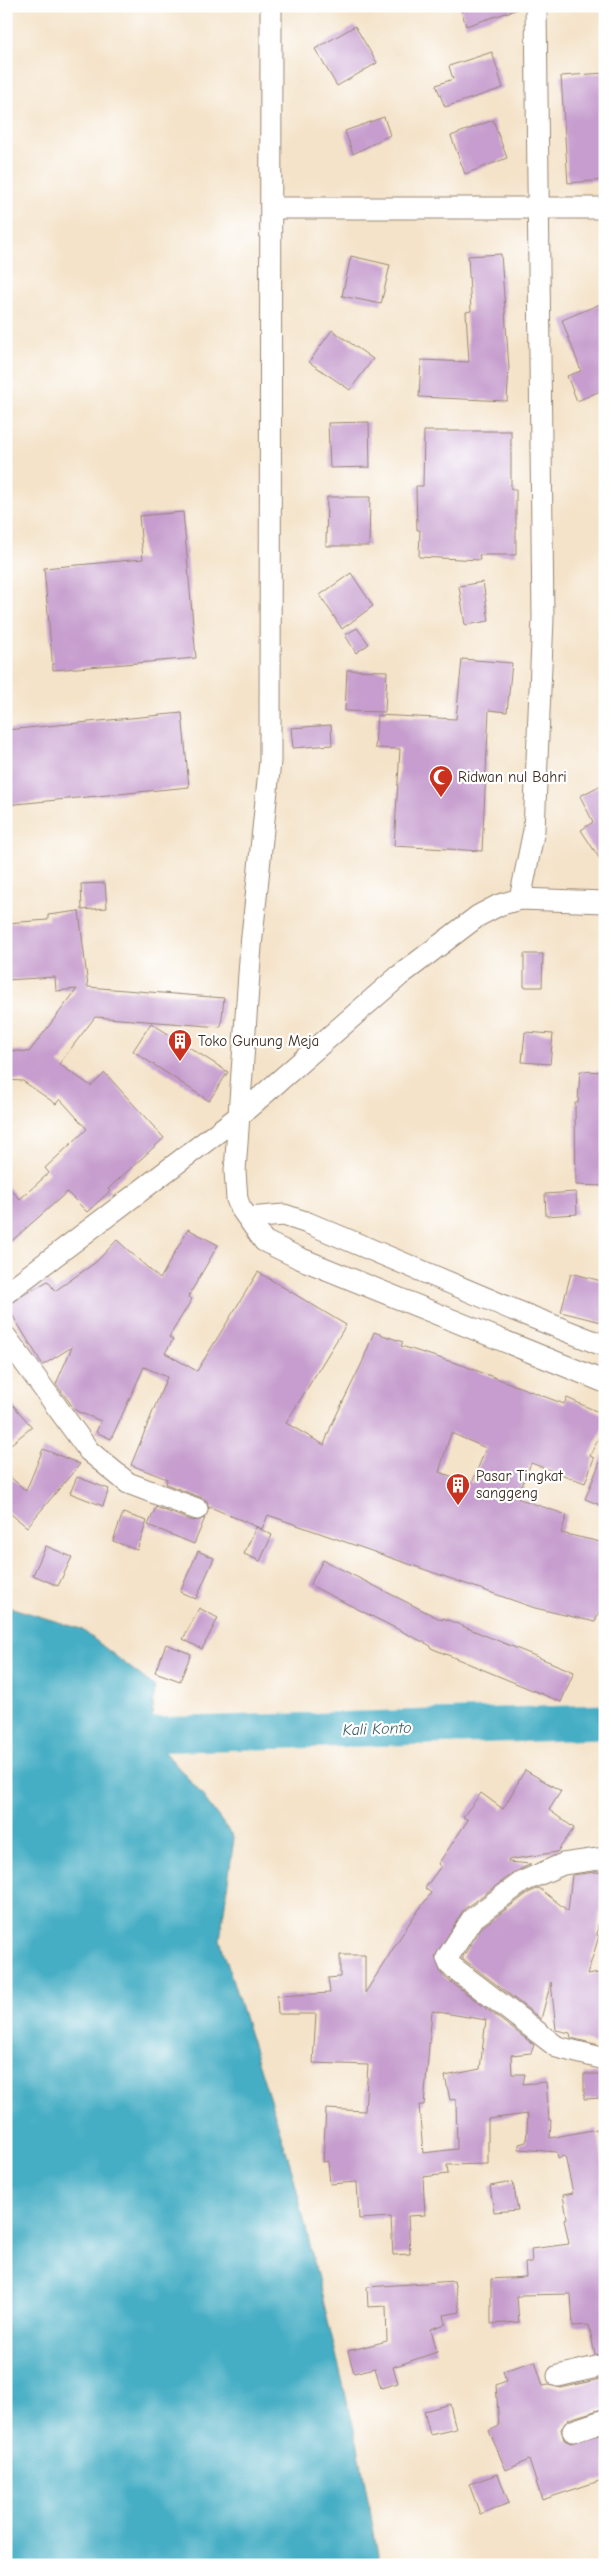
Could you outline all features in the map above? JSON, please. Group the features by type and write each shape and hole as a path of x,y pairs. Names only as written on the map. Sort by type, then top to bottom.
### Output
{"street":[{"path":"271,6 270,761 251,946 235,1171 237,1199 264,1241 299,1258 605,1382"},
{"path":"520,898 534,830 544,619 536,6"},
{"path":"271,208 605,208"},
{"path":"6,1293 240,1116 399,976 478,916 499,905 520,898 605,902"},
{"path":"248,1218 284,1215 370,1248 514,1310 605,1346"},
{"path":"359,1281 370,1248"},
{"path":"504,1340 514,1310"},
{"path":"6,1337 89,1451 128,1483 197,1510"},
{"path":"605,1858 563,1864 522,1882 472,1919 448,1958 450,1966 557,2047 605,2059"},
{"path":"558,2376 605,2365"},
{"path":"573,2431 605,2420"}],"water":[{"path":"6,1606 81,1629 155,1687 150,1735 199,1791 234,1838 220,1940 292,2170 358,2446 380,2565 6,2565"}],"building":[{"path":"460,6 518,6 518,9 466,26"},
{"path":"355,26 377,63 337,86 315,49"},
{"path":"492,52 503,88 445,107 436,85 453,79 449,66"},
{"path":"605,73 605,180 568,183 561,76"},
{"path":"384,117 390,135 353,154 345,131"},
{"path":"493,120 507,158 465,174 451,136"},
{"path":"501,254 509,368 507,401 419,397 421,360 469,362 466,312 471,311 468,256"},
{"path":"351,256 390,265 381,304 342,296"},
{"path":"605,302 605,389 577,401 567,376 581,371 562,320"},
{"path":"332,330 373,359 350,390 309,362"},
{"path":"369,422 370,467 330,468 328,423"},
{"path":"424,431 511,431 511,489 516,489 516,555 479,555 480,560 419,557 420,530 417,530 416,486 423,486"},
{"path":"327,497 370,497 369,546 326,546"},
{"path":"183,512 196,658 53,670 44,568 143,559 139,516"},
{"path":"351,573 373,606 342,629 320,595"},
{"path":"483,582 489,621 465,625 459,586"},
{"path":"357,628 369,644 356,653 345,635"},
{"name":"Ridwan nul Bahri","path":"462,659 512,663 507,712 489,710 482,851 394,846 400,749 375,748 377,715 456,719"},
{"path":"347,670 387,671 385,712 345,711"},
{"path":"182,713 189,787 6,805 6,730"},
{"path":"331,725 332,745 293,748 291,728"},
{"path":"605,783 605,867 581,830 593,822 580,796"},
{"path":"105,883 107,908 82,910 81,884"},
{"path":"79,911 88,987 224,998 221,1027 95,1017 59,1064 91,1086 105,1073 164,1138 108,1189 110,1191 87,1212 67,1192 6,1246 6,1185 20,1199 49,1173 45,1168 87,1129 60,1099 56,1104 23,1081 6,1080 6,1050 29,1052 77,989 56,991 55,977 6,980 6,923 48,920 48,915"},
{"path":"524,954 543,954 542,987 524,987"},
{"name":"Toko Gunung Meja","path":"151,1023 228,1072 209,1101 133,1051"},
{"path":"525,1032 553,1034 550,1064 522,1062"},
{"path":"580,1071 605,1072 602,1156 604,1156 604,1186 576,1185 575,1103 578,1103"},
{"path":"576,1192 577,1214 546,1216 545,1194"},
{"path":"188,1229 218,1245 188,1297 192,1299 169,1337 173,1340 165,1353 197,1371 258,1272 346,1325 286,1423 324,1445 331,1426 362,1363 374,1332 403,1342 401,1346 462,1365 564,1404 567,1398 605,1415 605,1424 590,1456 594,1458 585,1483 531,1463 517,1498 567,1515 561,1533 605,1543 605,1598 595,1622 535,1608 268,1515 262,1529 210,1507 209,1509 207,1501 202,1498 166,1484 167,1479 131,1465 167,1377 144,1367 111,1439 96,1432 101,1421 76,1411 56,1384 72,1347 43,1365 6,1305 48,1281 55,1291 96,1262 117,1240 160,1279","holes":["451,1433 486,1448 472,1483 439,1472"]},
{"path":"571,1273 605,1282 605,1323 561,1312"},
{"path":"6,1397 32,1427 6,1448"},
{"path":"43,1449 80,1464 27,1527 6,1510 6,1473 26,1491"},
{"path":"605,1452 605,1507 585,1499"},
{"path":"77,1477 109,1489 103,1506 70,1493"},
{"path":"156,1507 193,1521 205,1518 194,1544 148,1525"},
{"path":"123,1513 147,1521 137,1550 113,1541"},
{"path":"256,1527 272,1535 260,1561 244,1554"},
{"path":"46,1546 72,1557 58,1586 33,1575"},
{"path":"198,1551 214,1558 196,1599 180,1592"},
{"path":"323,1560 442,1620 443,1618 574,1672 561,1702 431,1648 431,1646 310,1585"},
{"path":"199,1608 218,1618 202,1649 183,1639"},
{"path":"166,1644 191,1654 180,1681 155,1672"},
{"path":"525,1770 561,1791 549,1810 574,1828 557,1852 508,1860 508,1862 531,1864 515,1872 464,1909 435,1957 442,1975 534,2045 531,2053 511,2055 512,2074 525,2074 523,2084 546,2082 549,2120 551,2120 550,2138 597,2129 605,2175 605,2179 602,2180 605,2198 605,2261 601,2261 605,2280 605,2353 595,2355 589,2325 573,2326 571,2294 521,2295 521,2297 517,2297 519,2322 491,2324 491,2279 526,2277 525,2263 532,2263 531,2249 569,2244 564,2219 567,2218 563,2195 573,2193 565,2156 558,2158 557,2152 519,2149 519,2144 526,2142 528,2114 488,2119 488,2164 447,2165 448,2174 423,2177 425,2215 408,2216 410,2254 393,2255 391,2217 359,2219 357,2182 330,2184 328,2161 323,2162 326,2109 365,2111 368,2065 313,2063 316,2014 278,2014 277,1996 330,1993 328,1978 340,1977 340,1955 365,1955 365,1993 410,1922 431,1893 425,1888 441,1866 438,1864 468,1820 463,1817 481,1793 503,1809","holes":["432,2011 486,2020 480,2069 445,2076 450,2100 456,2099 457,2149 423,2153 419,2105 424,2105"]},
{"path":"604,1873 597,1935 599,1936 587,1975 605,1972 605,2045 603,2046 571,2038 570,2033 556,2030 551,1982 541,2019 462,1958 481,1928 528,1893 539,1888 568,1911 572,1875"},
{"path":"584,2074 602,2074 602,2098 584,2099"},
{"path":"513,2182 518,2210 494,2212 490,2186"},
{"path":"454,2281 460,2312 444,2315 446,2324 431,2329 437,2352 393,2367 398,2383 381,2388 375,2368 354,2373 348,2351 387,2341 386,2306 368,2307 367,2287"},
{"path":"535,2361 543,2386 549,2385 561,2388 605,2378 605,2408 569,2419 561,2429 564,2440 571,2443 605,2433 605,2479 542,2500 529,2460 506,2470 489,2431 499,2426 496,2385 506,2381 503,2371"},
{"path":"450,2404 456,2429 430,2435 424,2411"},
{"path":"498,2474 509,2503 480,2514 469,2484"}],"waterway":[{"name":"Kali Konto","path":"150,1735 605,1722"}],"place":[{"name":"Ridwan nul Bahri","path":"441,798"},
{"name":"Toko Gunung Meja","path":"180,1062"},
{"name":"Pasar Tingkat sanggeng","path":"458,1506"}]}
